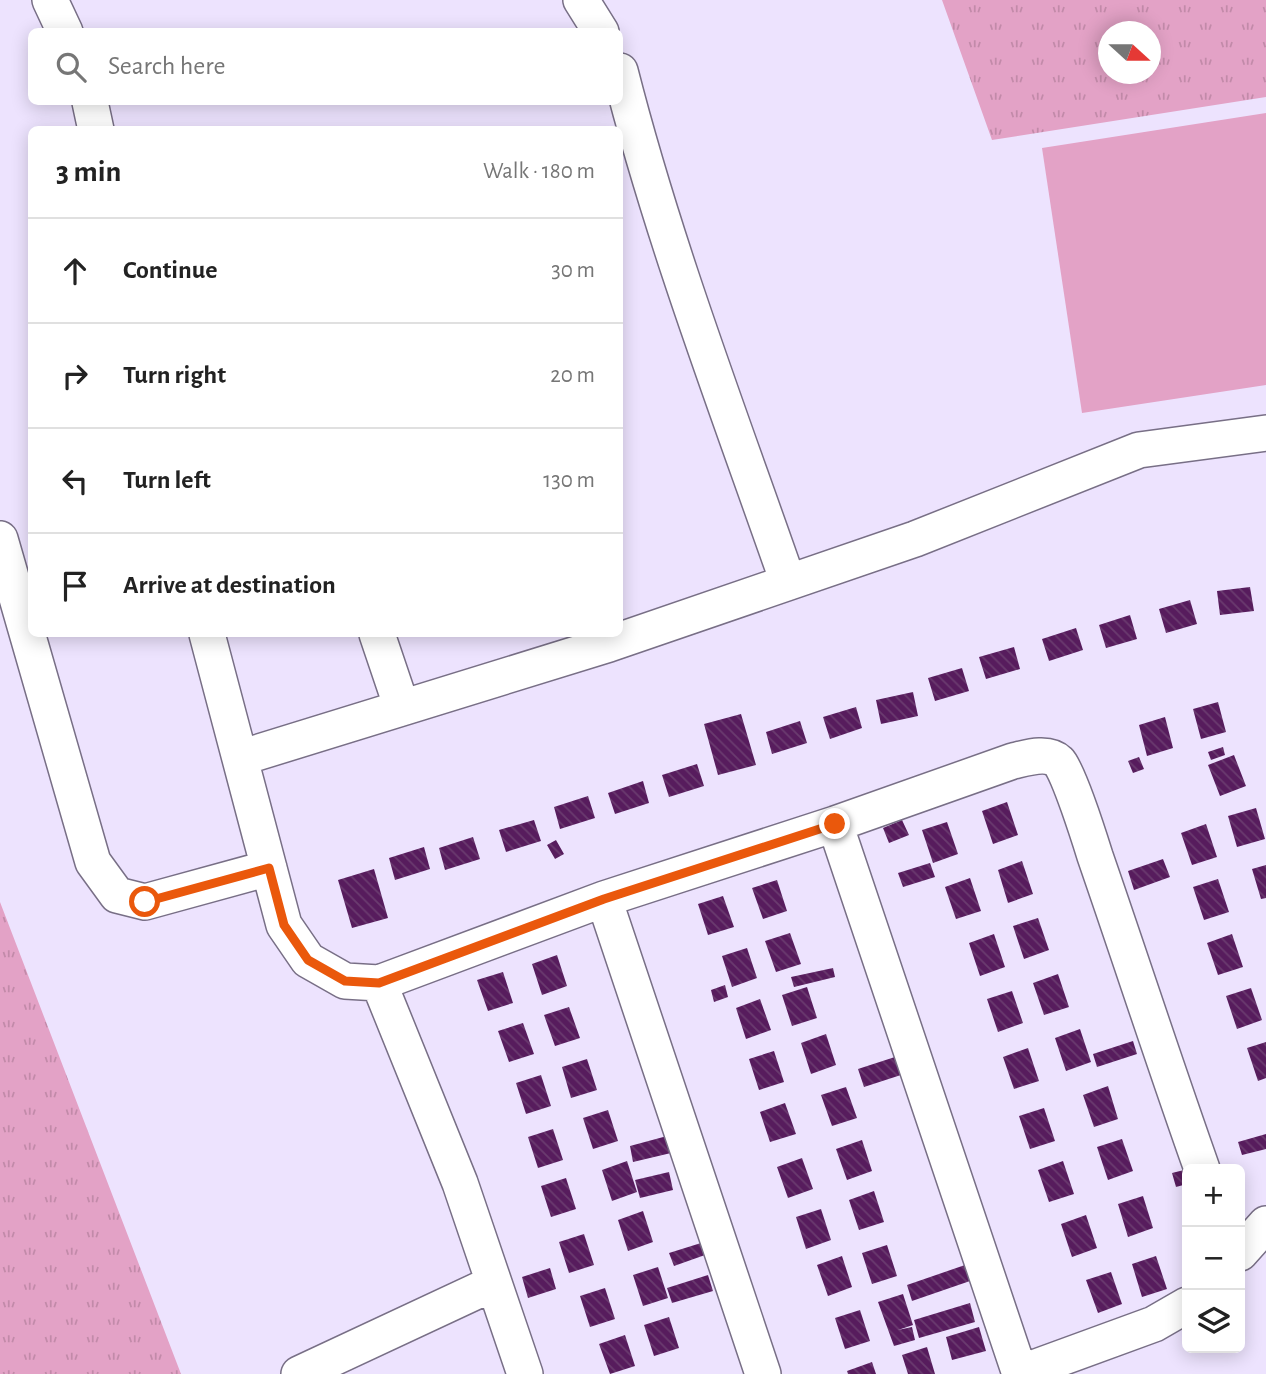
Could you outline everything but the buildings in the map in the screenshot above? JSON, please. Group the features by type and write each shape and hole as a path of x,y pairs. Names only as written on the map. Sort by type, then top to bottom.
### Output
{"street":[{"path":"50,0 63,28"},
{"path":"581,0 598,28"},
{"path":"623,83 636,134 696,317 788,582"},
{"path":"91,105 95,126"},
{"path":"623,628 788,582 915,540 1139,450 1266,433"},
{"path":"0,539 28,636"},
{"path":"28,637 93,862 117,895 145,902 269,868"},
{"path":"207,637 284,925 308,960 345,981 379,983 604,899 835,824 1013,761 1035,756 1060,762 1090,839 1200,1164"},
{"path":"378,637 402,708"},
{"path":"240,758 402,708 558,646 590,637"},
{"path":"835,824 1020,1373 1154,1324 1182,1308"},
{"path":"604,899 763,1374"},
{"path":"379,983 460,1183 525,1374"},
{"path":"1245,1247 1266,1224"},
{"path":"299,1374 495,1283"}],"green space":[{"path":"942,0 1266,0 1266,97 992,140"},
{"path":"1266,113 1266,385 1082,413 1042,148"},
{"path":"0,902 181,1374 0,1374"}],"route":[{"path":"145,902 269,868 284,925 308,960 345,981 379,983 604,899 835,824"}]}
